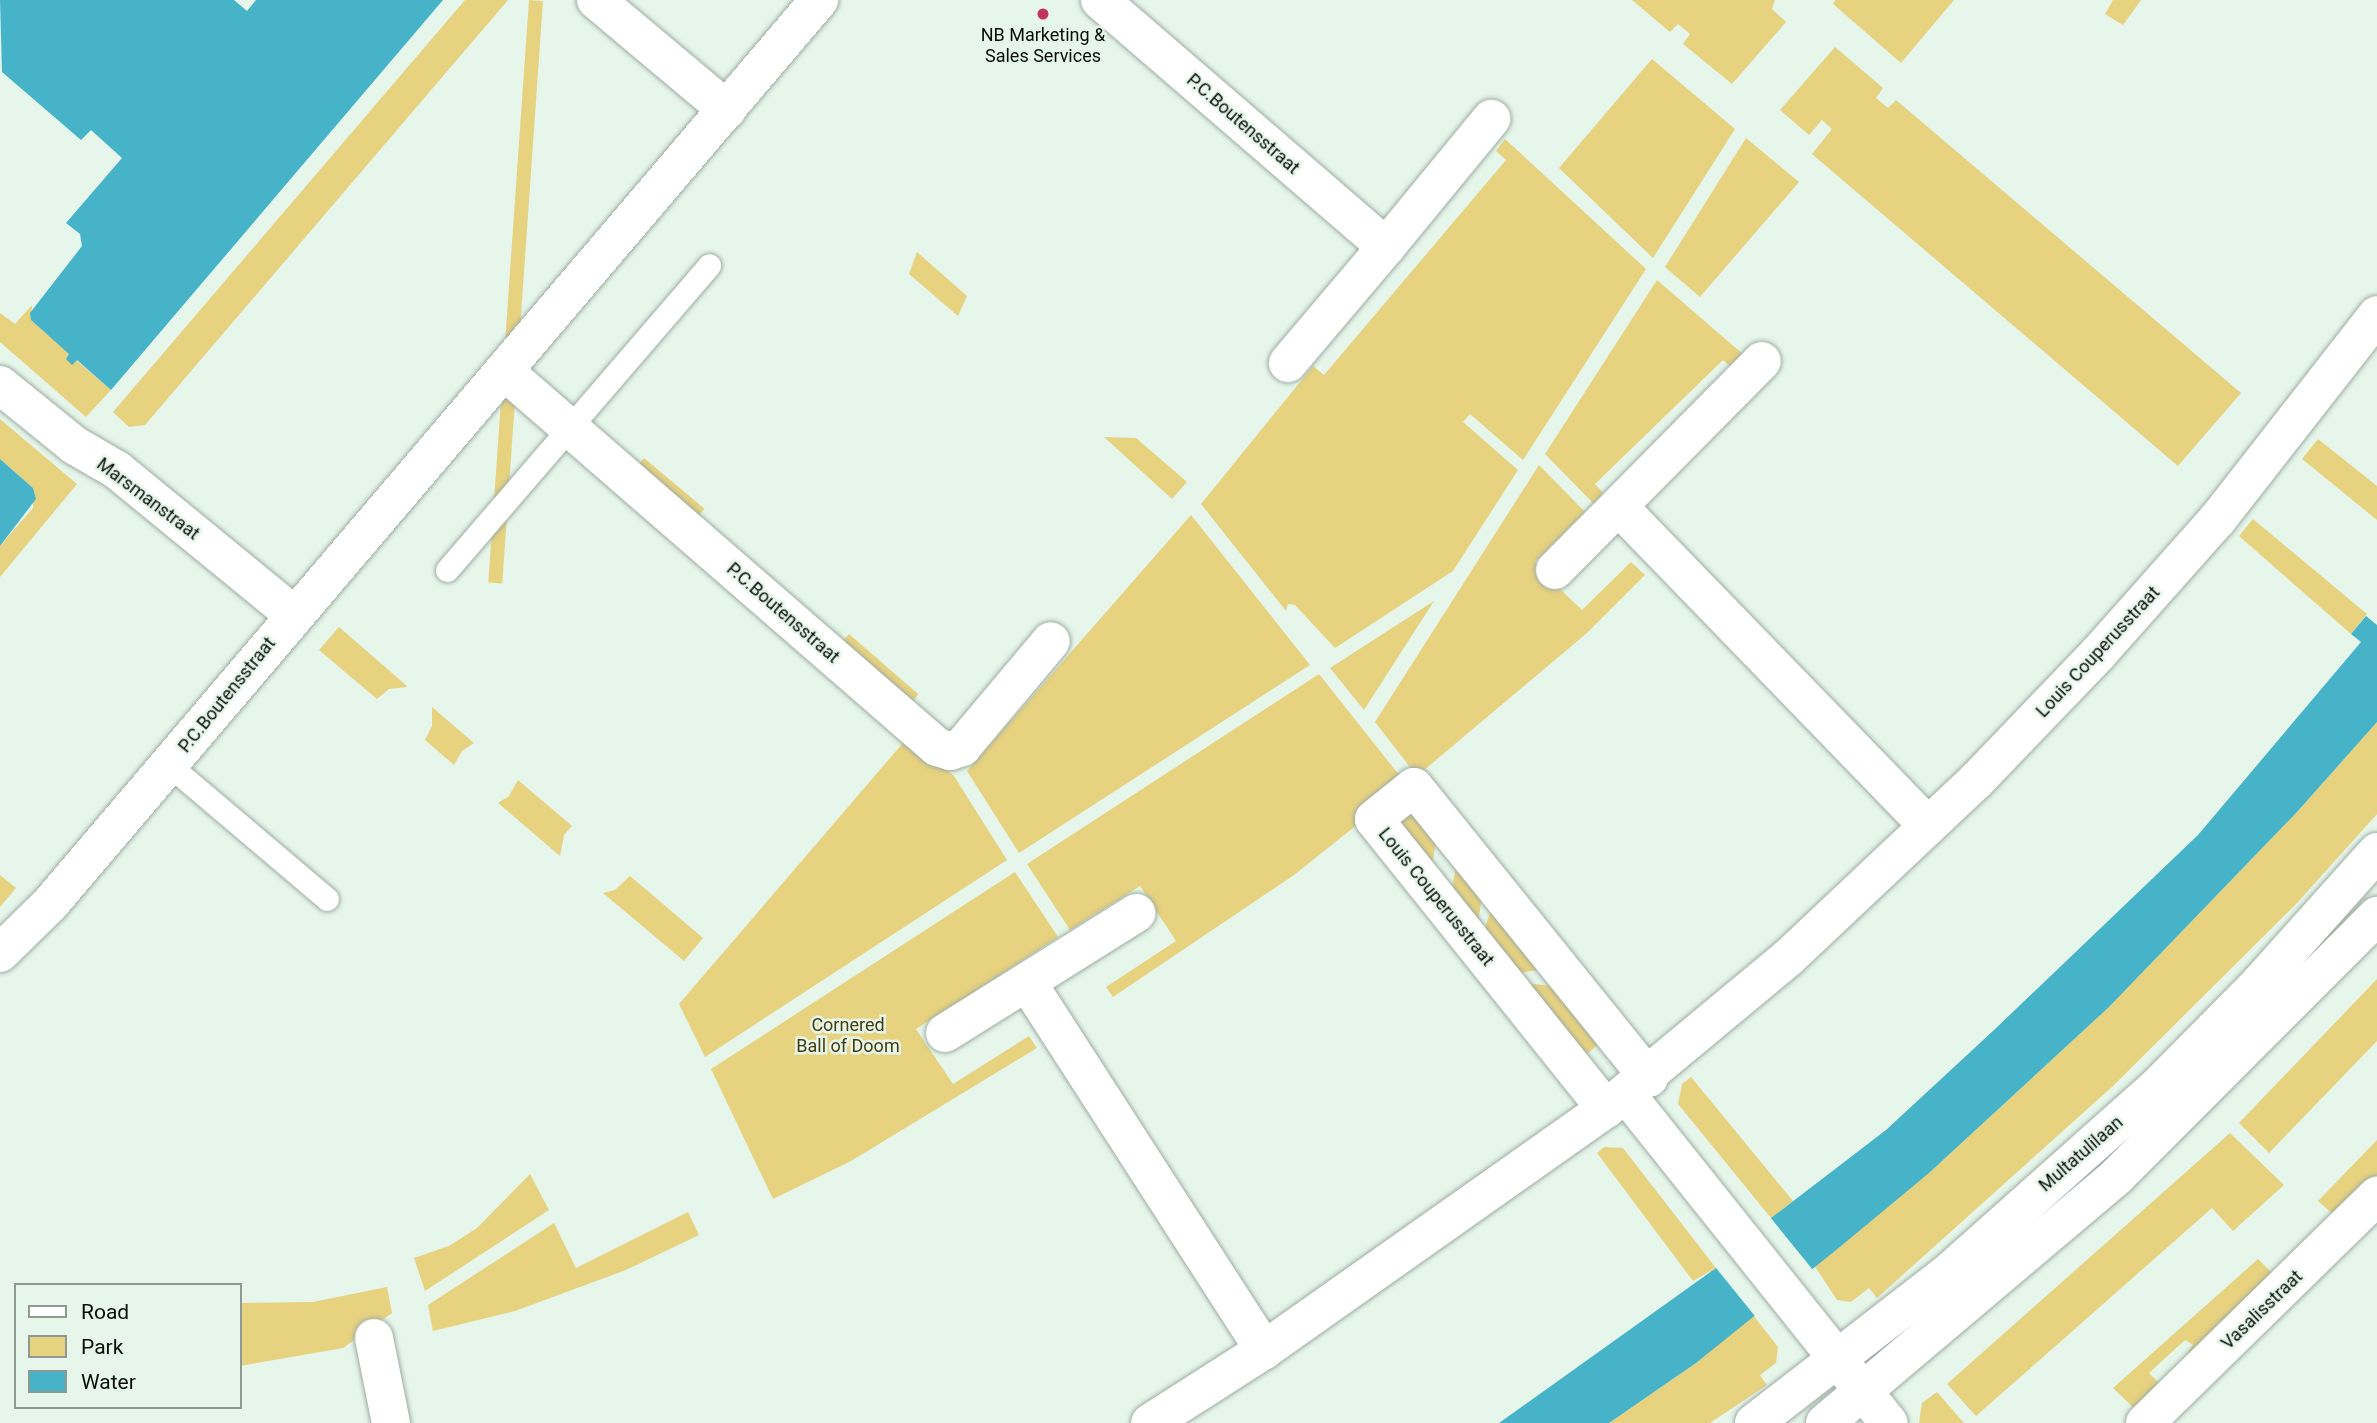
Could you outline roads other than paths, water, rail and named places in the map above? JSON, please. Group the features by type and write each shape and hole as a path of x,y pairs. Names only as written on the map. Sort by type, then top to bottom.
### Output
{"street":[{"path":"596,0 727,110"},
{"name":"P.C.Boutensstraat","path":"0,953 19,939 169,765 819,0"},
{"name":"P.C.Boutensstraat","path":"1100,0 1386,247"},
{"path":"1288,363 1491,119"},
{"name":"Louis Couperusstraat","path":"1150,1423 1265,1350 1627,1094 1788,958 1928,826 2097,655 2259,469 2377,316"},
{"path":"1555,570 1762,361"},
{"name":"P.C.Boutensstraat","path":"504,371 937,747 950,751 961,747 1051,641"},
{"name":"Marsmanstraat","path":"0,385 74,446 117,470 294,615"},
{"path":"1619,507 1928,826"},
{"name":"Louis Couperusstraat","path":"1627,1094 1374,819 1414,787 1627,1094 1837,1361"},
{"name":"Multatulilaan","path":"1754,1423 1947,1274 2160,1086 2259,984 2377,852"},
{"path":"945,1033 1136,913"},
{"path":"1825,1423 2117,1176 2377,916"},
{"path":"1027,982 1265,1350"},
{"name":"Vasalisstraat","path":"2145,1423 2377,1196"},
{"path":"374,1338 391,1423"},
{"path":"1837,1361 1865,1391 1889,1423"}],"lane":[{"path":"447,570 709,265"},
{"name":"P.C.Boutensstraat","path":"169,765 327,899"}],"water":[{"path":"0,0 234,0 247,11 256,0 443,0 111,390 77,360 72,365 66,359 69,354 31,320 30,313 82,246 80,234 66,223 122,158 91,130 81,140 2,72"},
{"path":"0,459 33,488 36,499 0,546"},
{"path":"2366,616 2377,625 2377,722 2297,812 2109,1007 1929,1173 1696,1363 1609,1423 1499,1423 1716,1268 1771,1218 1886,1130 1994,1030 2198,835 2361,642 2351,634"}],"place":[{"name":"NB Marketing & Sales Services","path":"1043,14"}],"park label":[{"name":"Cornered Ball of Doom","path":"848,1036"}]}
